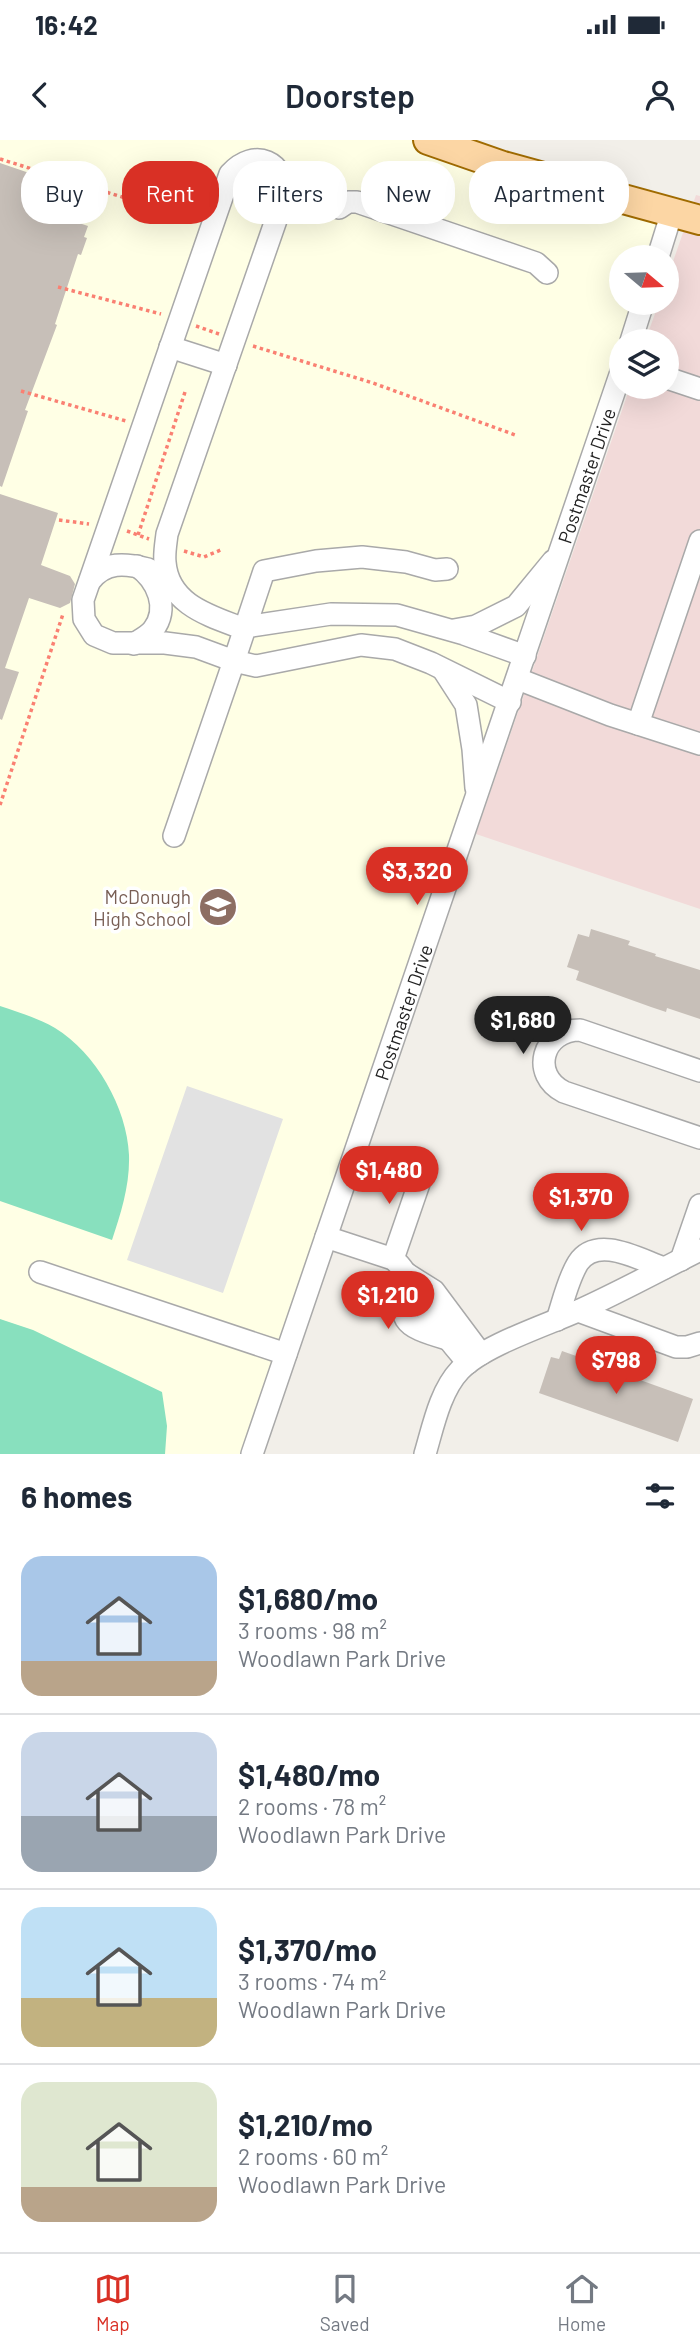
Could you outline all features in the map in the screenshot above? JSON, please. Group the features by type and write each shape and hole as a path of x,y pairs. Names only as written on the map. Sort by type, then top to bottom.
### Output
{"main road":[{"path":"428,140 503,166 700,220"}],"street":[{"path":"134,644 153,630 158,620 168,576 167,534 284,197 285,183 279,170 266,162 252,159 239,163 230,173 83,600 84,619 94,635 113,643 134,644 165,643 196,647 233,661 256,666 361,645 395,649 510,702"},
{"path":"347,203 357,202 536,263 547,273"},
{"path":"661,245 672,212"},
{"path":"170,347 226,365"},
{"path":"679,381 700,389"},
{"name":"Postmaster Drive","path":"252,1454 612,399"},
{"path":"638,724 700,541"},
{"path":"451,631 476,626 516,606 561,551"},
{"path":"174,836 264,571 362,557 406,562 435,570 447,569"},
{"path":"90,581 97,572 108,567 137,566 168,576 194,610 239,627 331,614 397,615 525,656"},
{"path":"443,669 466,705 473,749 476,799"},
{"path":"518,679 638,724 699,739"},
{"path":"700,1071 580,1030 568,1031 557,1037 548,1047 544,1061 549,1079 563,1091 700,1138"},
{"path":"425,1166 399,1266 447,1339 474,1358"},
{"path":"425,1454 445,1395 459,1371 474,1358 578,1311 682,1259 700,1205"},
{"path":"326,1237 399,1266 434,1291 474,1358"},
{"path":"557,1320 577,1264 593,1251 610,1250 682,1259"},
{"path":"40,1272 286,1354"},
{"path":"578,1311 676,1347 700,1343"}],"path":[{"path":"0,159 122,197"},
{"path":"58,287 165,316"},
{"path":"191,324 225,336"},
{"path":"245,343 373,383 518,436"},
{"path":"20,391 129,421"},
{"path":"138,535 186,392"},
{"path":"60,520 93,524"},
{"path":"121,529 155,541"},
{"path":"168,576 223,549"}],"shaded area":[{"name":"McDonugh High School","path":"0,140 428,140 499,161 469,161 469,224 629,224 629,199 672,212 660,245 609,245 609,315 635,315 627,329 609,329 609,396 250,1454 0,1454"},
{"path":"696,195 700,196 700,909 476,834 626,399 679,399 679,329 649,329 655,315 679,315 679,245"},
{"path":"187,1086 283,1119 223,1293 127,1260"}],"green space":[{"path":"0,1006 42,1021 70,1039 96,1067 116,1101 127,1137 129,1166 124,1199 112,1240 0,1201"},
{"path":"0,1319 33,1330 162,1392 167,1426 165,1454 0,1454"}],"building":[{"path":"0,163 21,170 21,224 88,226 84,237 87,238 81,255 78,254 55,324 57,325 25,410 28,411 2,487"},
{"path":"0,494 58,513 41,565 70,576 75,584 70,603 60,608 29,598 5,668 19,672 2,720 0,719"},
{"path":"591,929 630,941 628,945 656,954 655,956 700,970 700,1019 667,1008 666,1012 576,980 579,971 567,967 578,934 589,937"},
{"path":"562,1351 596,1363 595,1368 628,1380 629,1376 693,1399 678,1442 539,1393 551,1357 559,1359"}],"place":[{"name":"McDonugh High School","path":"218,907"}]}
